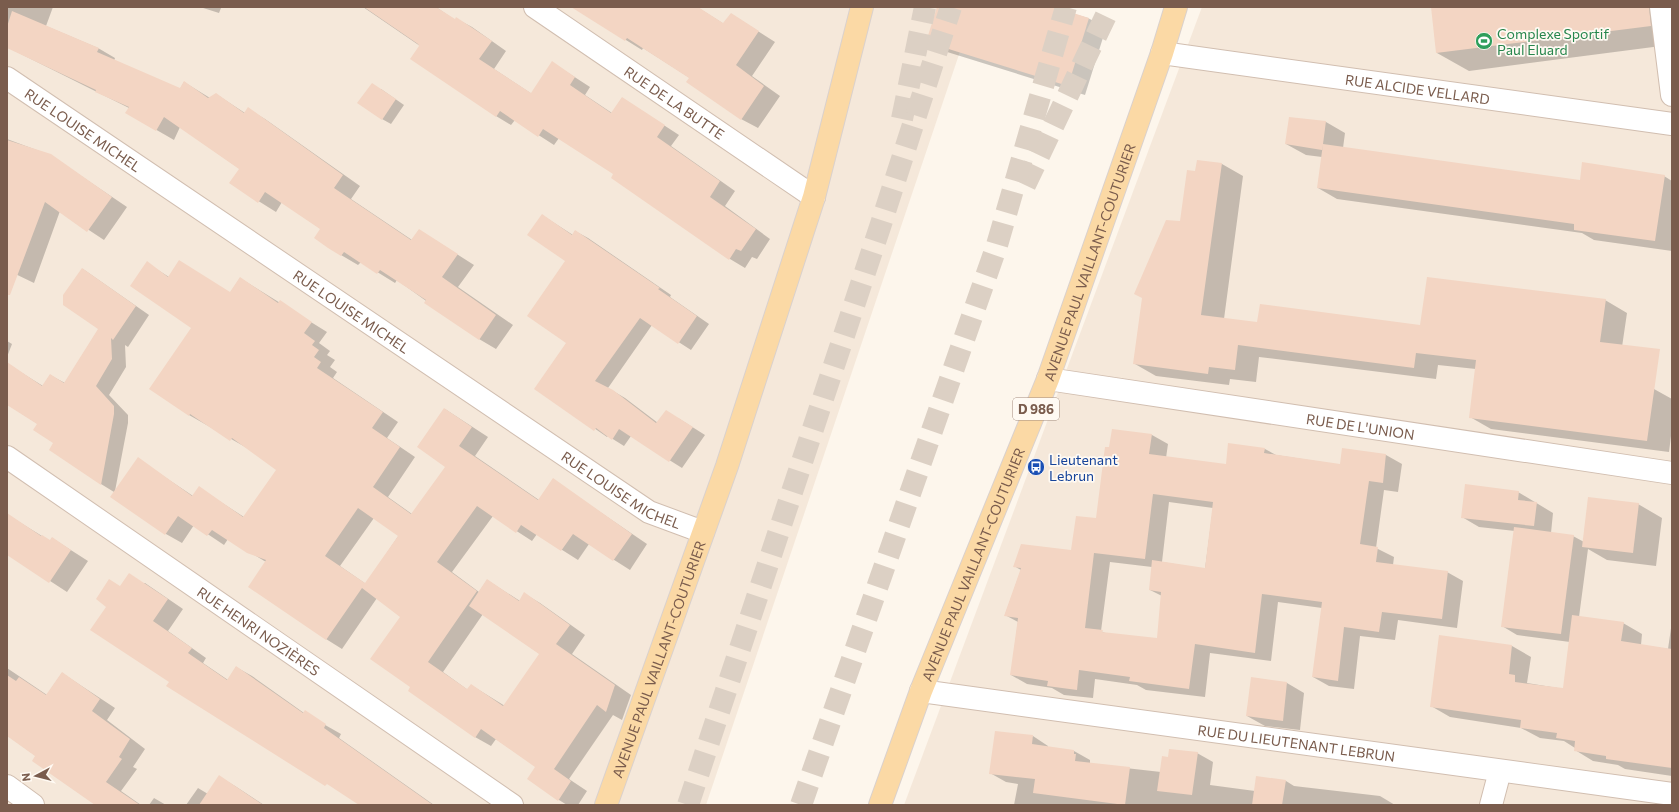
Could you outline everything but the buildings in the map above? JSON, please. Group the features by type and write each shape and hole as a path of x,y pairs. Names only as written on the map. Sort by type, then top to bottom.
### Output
{"main road":[{"name":"AVENUE PAUL VAILLANT-COUTURIER","path":"606,805 727,466 814,197 862,7"},
{"name":"AVENUE PAUL VAILLANT-COUTURIER","path":"880,805 921,691 1048,379 1162,53 1176,7"}],"street":[{"name":"RUE DE LA BUTTE","path":"535,7 814,197"},
{"path":"1661,7 1672,95"},
{"name":"RUE ALCIDE VELLARD","path":"1162,53 1672,124"},
{"name":"RUE LOUISE MICHEL","path":"7,78 649,512 703,532"},
{"name":"RUE DE L'UNION","path":"1048,379 1672,473"},
{"name":"RUE HENRI NOZIÈRES","path":"7,457 512,805"},
{"name":"RUE DU LIEUTENANT LEBRUN","path":"921,691 1672,794"},
{"path":"1491,805 1500,771"},
{"path":"7,786 33,805"}],"shaded area":[{"path":"7,7 975,7 706,805 7,805"},
{"path":"1202,7 1672,7 1672,805 904,805"}],"tunnel":[{"path":"902,119 925,7"},
{"path":"688,805 880,227 951,7"},
{"path":"801,805 997,245 1066,7"},
{"path":"1025,185 1110,7"}],"place":[{"name":"Complexe Sportif Paul Eluard","path":"1484,41"},
{"name":"Lieutenant Lebrun","path":"1036,467"}]}
